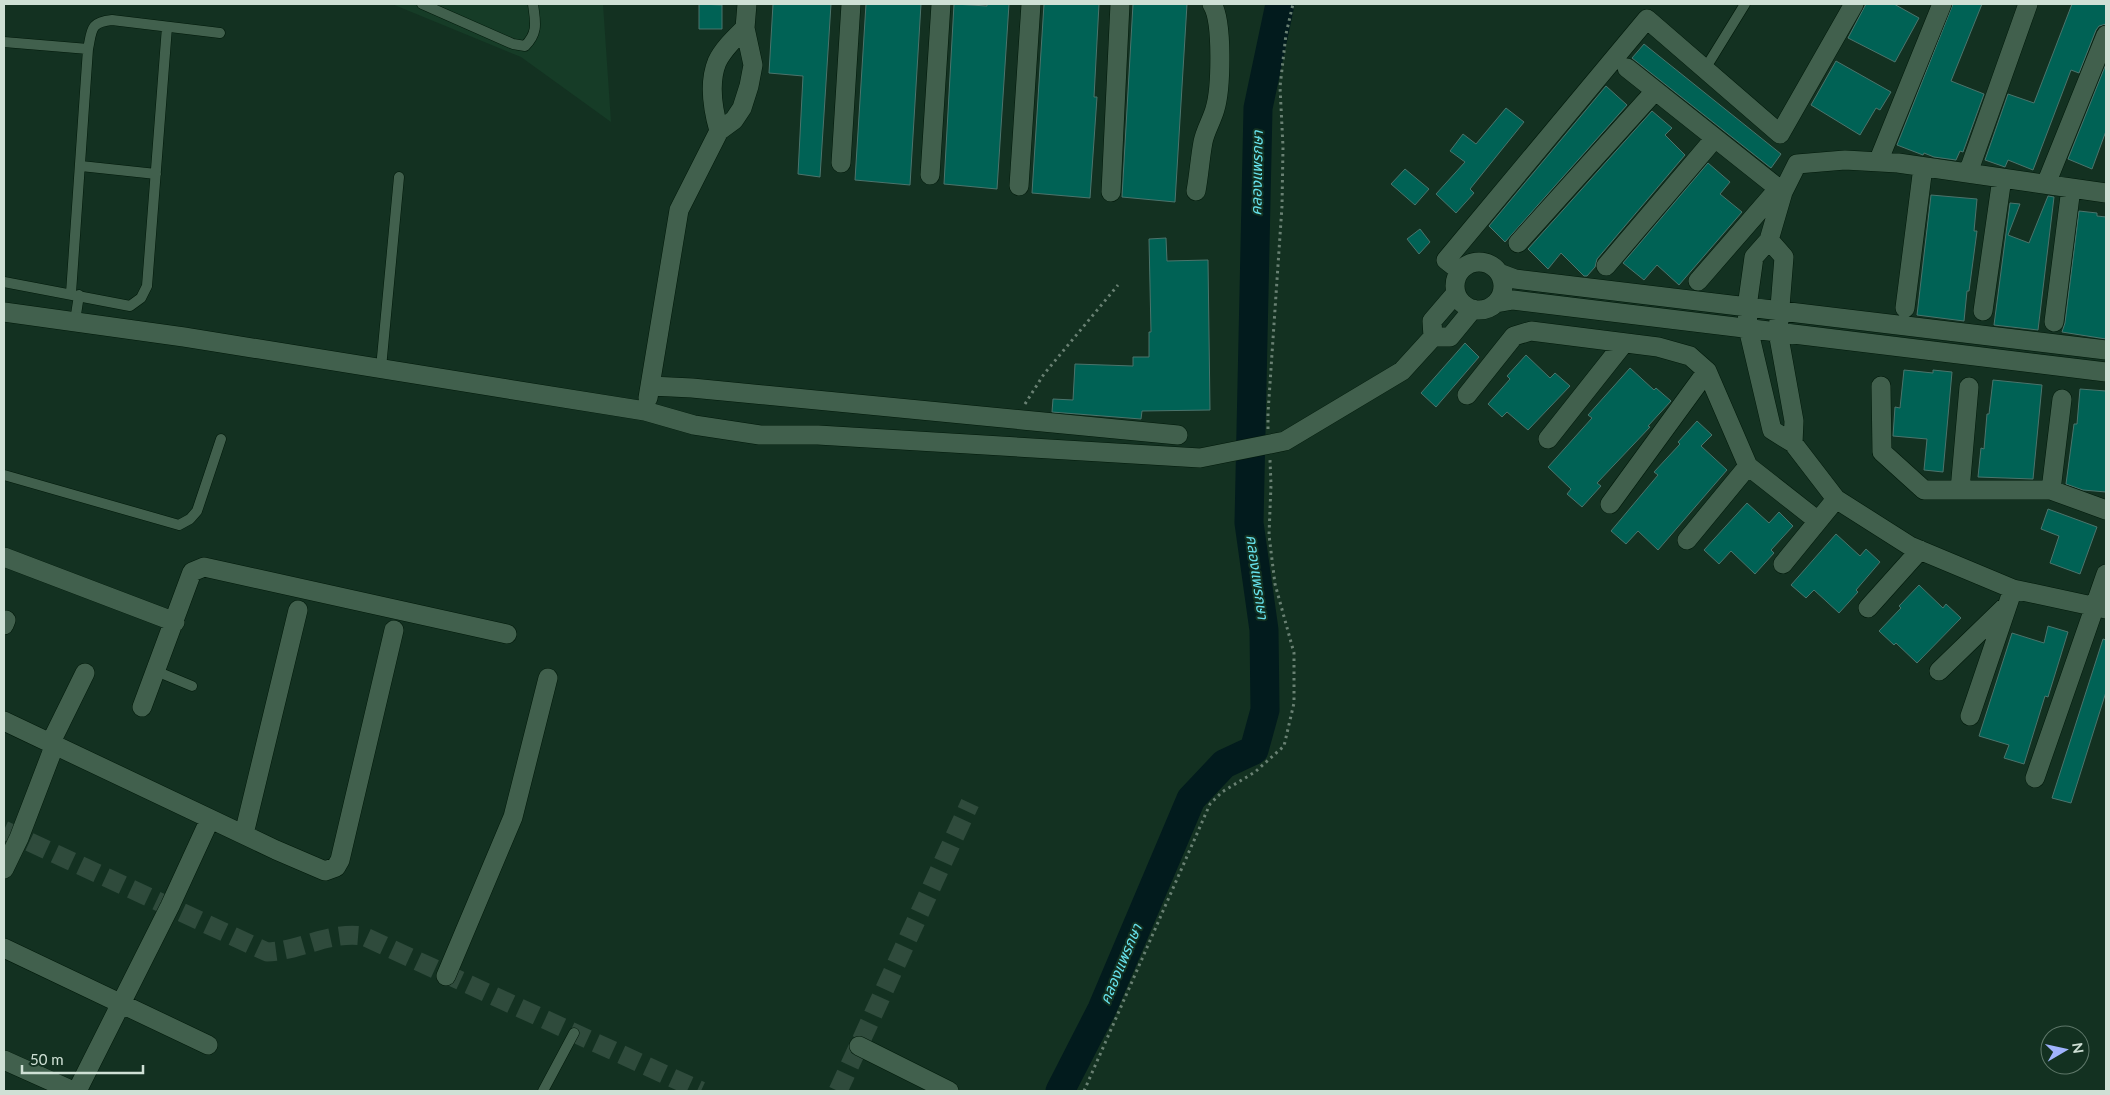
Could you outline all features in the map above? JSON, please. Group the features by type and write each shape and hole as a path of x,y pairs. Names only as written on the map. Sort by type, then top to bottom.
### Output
{"street":[{"path":"645,411 651,386 664,292 679,210 719,132 734,120 742,108 749,86 753,65 745,28 747,4"},
{"path":"841,163 851,4"},
{"path":"930,175 941,4"},
{"path":"1019,186 1031,4"},
{"path":"1111,192 1120,4"},
{"path":"1196,191 1204,140 1215,109 1220,81 1218,25 1215,8 1212,4"},
{"path":"1460,271 1446,260 1647,19 1780,134 1854,4"},
{"path":"1878,162 1942,4"},
{"path":"1968,173 2028,4"},
{"path":"719,132 712,96 717,62 728,46 745,28"},
{"path":"2046,184 2106,35"},
{"path":"1627,68 1781,190"},
{"path":"1518,243 1655,90"},
{"path":"1606,266 1715,138"},
{"path":"1698,281 1781,190 1797,164 1845,160 1878,162 2106,193"},
{"path":"1905,308 1923,167"},
{"path":"1983,310 2002,178"},
{"path":"2054,322 2072,188"},
{"path":"1781,190 1769,240 1754,257 1747,307 1748,328 1772,430 1793,443 1836,498 1910,546 2010,597 2101,608"},
{"path":"1769,240 1784,257 1778,332 1794,421 1793,443"},
{"path":"1472,262 1480,262 1494,267 1500,273 1515,279 2106,350 2105,372 1513,300 1496,303 1489,308 1473,309 1466,306 1456,293 1456,278 1460,271 1472,262"},
{"path":"1496,303 1503,289 1500,273"},
{"path":"1434,337 1432,321 1456,293"},
{"path":"4,312 75,321 381,368 645,411 694,425 760,435 828,436 1200,458 1286,441 1402,371 1434,337 1450,337 1473,309"},
{"path":"1466,395 1514,336 1531,331 1658,348 1690,356 1706,371 1748,466 1818,521"},
{"path":"1548,439 1624,343"},
{"path":"1610,504 1706,371"},
{"path":"651,386 702,389 1178,434"},
{"path":"1881,386 1882,452 1924,490 2051,490 2106,510"},
{"path":"1960,490 1969,387"},
{"path":"2051,490 2062,398"},
{"path":"1686,540 1748,466"},
{"path":"1783,564 1836,498"},
{"path":"1868,608 1920,550"},
{"path":"4,557 175,622"},
{"path":"142,707 192,572 208,566 507,634"},
{"path":"2035,778 2101,608 2106,574"},
{"path":"1939,671 2010,597"},
{"path":"1970,716 2010,597"},
{"path":"244,834 298,610"},
{"path":"4,721 276,850 325,871 336,867 340,860 394,630"},
{"path":"4,869 19,838 53,743 85,673"},
{"path":"446,976 513,817 548,678"},
{"path":"4,1060 75,1091 121,1004 210,819"},
{"path":"4,948 208,1045"},
{"path":"859,1046 950,1091"}],"lane":[{"path":"422,4 513,44 526,46 533,38 535,27 533,4"},
{"path":"1705,69 1746,4"},
{"path":"75,321 81,166 88,49 92,28 100,21 112,20 220,33"},
{"path":"4,282 130,306 141,298 147,286 167,28"},
{"path":"4,42 88,49"},
{"path":"81,166 156,174"},
{"path":"381,368 399,177"},
{"path":"4,475 179,524 190,519 198,511 222,439"},
{"path":"156,671 192,686"},
{"path":"543,1091 574,1034"}],"path":[{"path":"1268,431 1282,206 1283,147 1280,87 1286,34 1293,4"},
{"path":"1016,419 1044,374 1118,285"},
{"path":"1084,1091 1210,804 1222,792 1255,772 1284,746 1294,703 1294,653 1275,584 1269,535 1270,458"}],"shaded area":[{"path":"392,4 603,4 611,122 521,57"}],"building":[{"path":"699,4 722,5 722,29 699,29"},
{"path":"773,4 831,4 820,177 798,174 803,76 769,73"},
{"path":"866,4 921,4 910,185 855,180"},
{"path":"954,4 987,6 987,4 1009,4 997,189 944,184"},
{"path":"1044,4 1099,4 1094,97 1097,97 1090,198 1032,193"},
{"path":"1133,4 1187,4 1175,202 1122,197"},
{"path":"1866,4 1894,4 1919,18 1895,62 1848,38"},
{"path":"1953,4 1982,4 1951,81 1984,94 1963,152 1960,151 1956,160 1934,157 1924,153 1923,155 1897,145"},
{"path":"2072,4 2106,4 2106,24 2099,26 2096,30 2079,73 2071,70 2033,170 2008,160 2005,167 1985,160 2008,94 2034,103"},
{"path":"1644,44 1781,154 1771,168 1632,58"},
{"path":"1836,61 1891,92 1880,110 1876,108 1860,135 1811,105"},
{"path":"2106,64 2106,131 2092,169 2068,159"},
{"path":"1606,86 1627,105 1505,242 1489,226"},
{"path":"1506,108 1524,122 1470,189 1474,193 1456,213 1436,194 1465,162 1450,151 1463,134 1476,144"},
{"path":"1652,111 1672,128 1665,135 1685,155 1597,259 1595,267 1587,276 1584,276 1561,253 1548,269 1528,249"},
{"path":"1708,163 1730,182 1720,194 1742,212 1679,285 1657,265 1644,280 1623,263"},
{"path":"1405,169 1429,189 1415,205 1391,184"},
{"path":"1931,195 1977,199 1974,231 1977,231 1964,321 1917,315"},
{"path":"2048,196 2054,197 2038,330 1994,325 2010,203 2020,204 2008,235 2029,243"},
{"path":"2079,211 2097,213 2097,216 2106,217 2106,339 2062,332 2065,323"},
{"path":"1420,229 1430,242 1419,254 1407,239"},
{"path":"1166,238 1167,261 1208,260 1210,410 1142,411 1141,419 1052,412 1053,399 1073,400 1075,364 1133,366 1133,357 1149,357 1149,332 1151,332 1149,239"},
{"path":"1465,343 1479,357 1436,407 1421,393"},
{"path":"1526,355 1550,378 1555,373 1570,386 1528,430 1507,412 1502,417 1488,404 1510,379 1507,376"},
{"path":"1630,368 1654,390 1656,388 1671,401 1648,426 1650,427 1597,483 1601,486 1582,507 1567,494 1571,489 1548,467 1592,418 1588,415"},
{"path":"1904,370 1933,373 1933,370 1952,372 1943,472 1924,470 1927,439 1893,436 1895,407 1900,408"},
{"path":"1993,380 2042,385 2033,479 1978,477 1981,448 1984,449 1987,414 1989,414"},
{"path":"2080,389 2106,391 2106,492 2083,490 2066,484 2074,424 2077,424"},
{"path":"1697,421 1712,435 1701,446 1727,470 1658,550 1638,531 1626,544 1611,531 1658,475 1654,472 1680,444 1678,442"},
{"path":"1747,503 1769,523 1779,512 1793,526 1771,550 1774,553 1755,574 1731,551 1719,564 1704,550"},
{"path":"2048,509 2097,527 2080,574 2050,563 2059,536 2041,529"},
{"path":"1836,534 1860,556 1866,549 1880,562 1856,590 1858,592 1839,613 1814,590 1806,598 1791,585"},
{"path":"1919,585 1943,608 1946,604 1961,618 1917,663 1896,643 1894,645 1879,631 1901,608 1899,606"},
{"path":"2048,626 2068,632 2048,697 2045,696 2024,764 2004,758 2009,745 1979,736 2012,633 2044,643"},
{"path":"2103,639 2106,640 2106,692 2071,803 2052,798"}],"waterway":[{"name":"คลองแพรกษา","path":"1060,1091 1102,1009 1191,799 1224,764 1254,750 1265,710 1264,630 1249,523 1258,108 1280,4"}],"tunnel":[{"path":"838,1091 970,803"},
{"path":"4,830 267,952 279,951 339,936 363,936 701,1091"}]}
